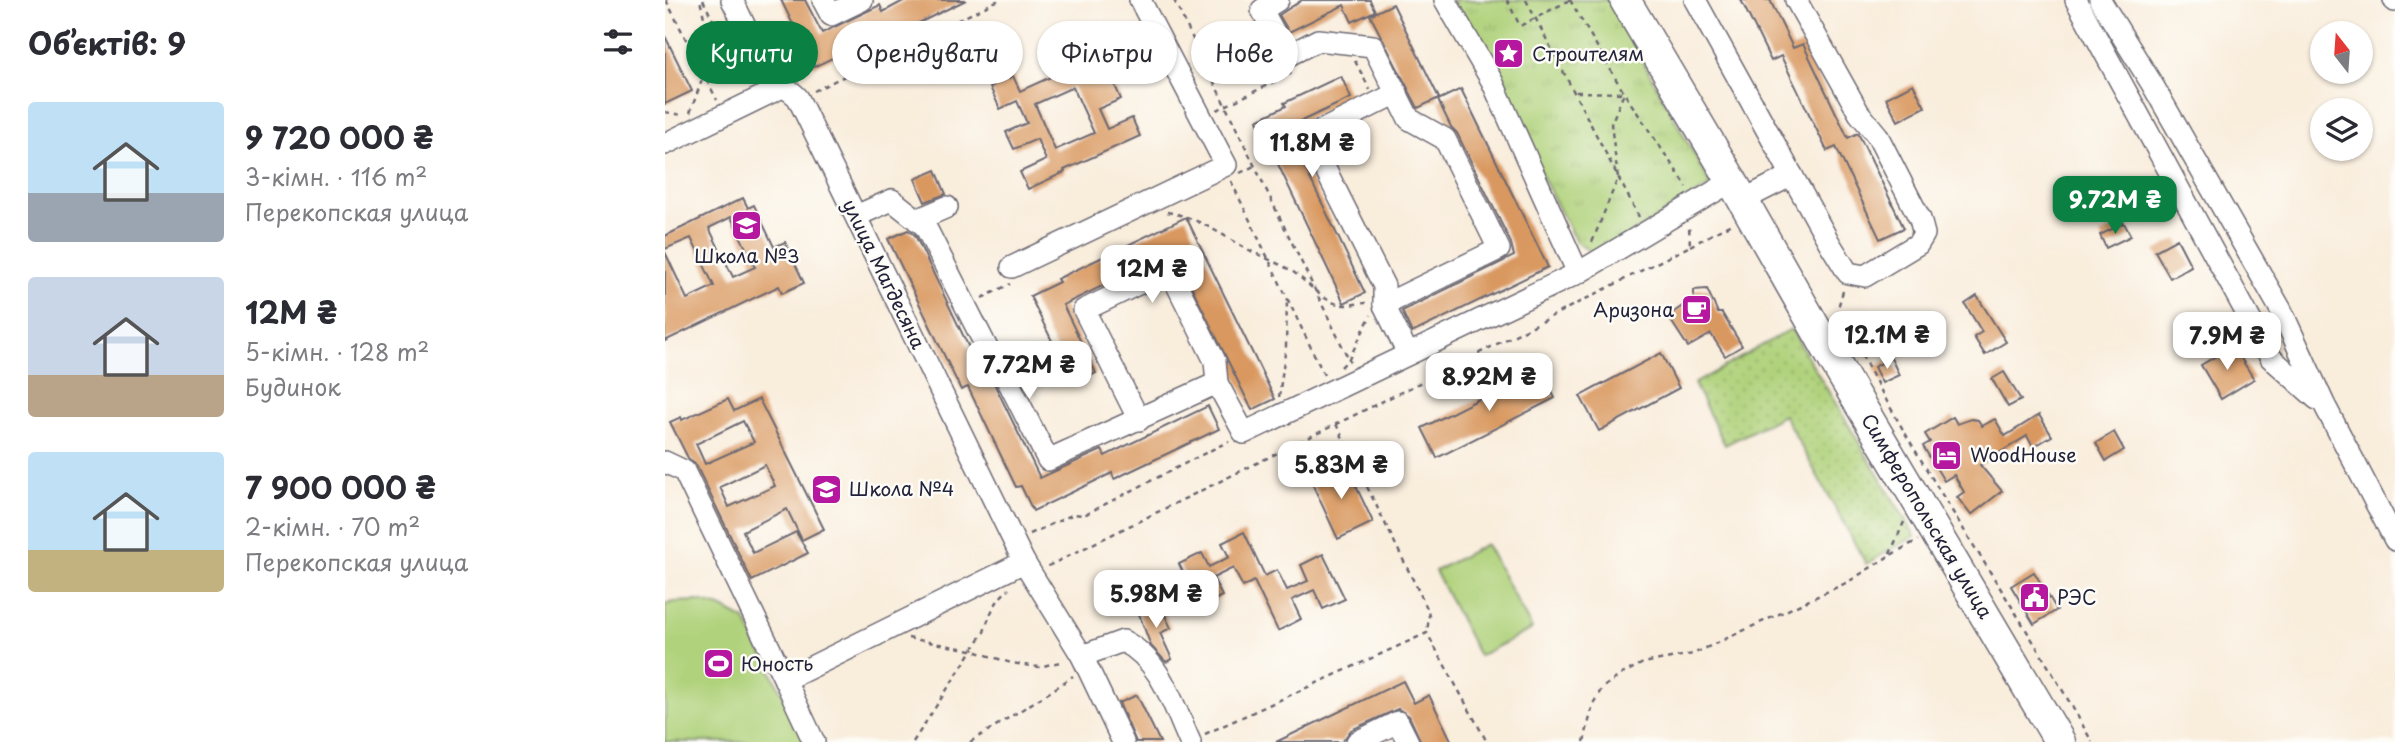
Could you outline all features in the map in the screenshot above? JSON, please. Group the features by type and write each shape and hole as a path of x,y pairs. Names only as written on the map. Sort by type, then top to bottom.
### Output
{"highway":[{"name":"Симферопольская улица","path":"1625,0 1833,359 2060,742"}],"street":[{"name":"улица Магдесяна","path":"733,0 772,76 790,93 856,216 1014,541 1084,661 1123,742"},
{"path":"823,0 831,15 862,0"},
{"path":"1012,267 1226,165 1140,0"},
{"path":"1445,0 1492,81 1578,273"},
{"path":"1695,0 1848,273 1865,276 1918,244 1924,234 1920,219 1877,135 1859,113 1795,0"},
{"path":"2076,0 2271,358 2324,404"},
{"path":"2100,0 2152,84 2281,310 2324,404 2395,540"},
{"path":"1268,3 1262,10 1287,56 1318,40 1373,46 1409,119 1445,139 1499,249 1378,304"},
{"path":"665,143 790,93"},
{"path":"1397,93 1309,137 1384,286 1378,304 1408,354"},
{"path":"1139,420 1084,310 1169,269 1215,361 1217,383 1244,433 1578,273 1687,208 1792,175"},
{"path":"856,216 892,200 925,226 1048,460 1217,383"},
{"path":"917,220 947,207"},
{"path":"665,462 684,471 814,742"},
{"path":"785,680 885,631 1028,568"},
{"path":"1084,661 1123,640 1137,648 1161,678 1190,741"},
{"path":"1357,742 1398,722 1408,742"}],"path":[{"path":"666,0 686,40"},
{"path":"702,0 706,21"},
{"path":"702,0 749,94"},
{"path":"790,93 999,0"},
{"path":"1174,0 1353,368"},
{"path":"913,742 984,632 990,612 1028,568 1336,424 1690,246 1686,197 1692,194 1624,93 1570,0 1520,26 1507,0"},
{"path":"1526,0 1641,221"},
{"path":"1350,58 1355,61 1377,103"},
{"path":"689,116 701,84"},
{"path":"708,84 722,109"},
{"path":"1201,118 1270,84"},
{"path":"1576,92 1624,93"},
{"path":"1591,246 1618,178 1611,124 1624,93"},
{"path":"1230,178 1327,381 1333,374"},
{"path":"1160,211 1183,215 1207,225 1300,276 1316,291 1343,305 1378,304"},
{"path":"1848,273 1838,308 1851,336 1892,413 2051,668 2092,742"},
{"path":"1278,404 1286,346 1287,297"},
{"path":"1340,368 1349,359 1378,304"},
{"path":"1336,424 1427,608 1427,633 1486,742"},
{"path":"1014,541 1074,514 1084,515 1244,433"},
{"path":"1889,556 1905,522"},
{"path":"1584,742 1593,704 1602,688 1622,674 1643,663 1693,654 1848,582 1925,536"},
{"path":"885,631 905,638 971,650 1004,661 1039,667 1060,663"},
{"path":"1190,741 1427,633"},
{"path":"969,742 1050,692 1084,661"}],"green space":[{"path":"1452,0 1609,0 1711,185 1596,255 1576,242"},
{"path":"1791,329 1915,536 1866,564 1784,415 1725,445 1694,384"},
{"path":"1486,544 1532,629 1479,656 1435,571"},
{"name":"Юность","path":"698,601 721,607 745,620 807,742 665,742 665,605"}],"building":[{"path":"781,0 805,0 816,21 791,21"},
{"path":"905,0 966,0 923,21 847,21 880,5 883,12"},
{"path":"1302,0 1370,0 1375,11 1352,22 1344,5 1298,28 1298,21 1283,21 1279,15"},
{"path":"1741,0 1770,0 1793,48 1803,44 1848,138 1858,133 1904,228 1880,239 1836,147 1827,151 1781,56 1771,61"},
{"path":"1393,4 1439,98 1418,108 1370,15"},
{"path":"818,25 822,33 832,28 832,58 818,65"},
{"path":"665,36 686,84 692,91 665,104"},
{"path":"1341,76 1351,98 1286,128 1365,293 1344,303 1257,120 1286,106 1284,103"},
{"path":"1037,83 1114,84 1121,99 1098,109 1107,129 1132,118 1140,136 1028,189 1020,172 1046,160 1037,139 1014,149 1006,132 1027,123 1017,101 1000,109 990,87 996,84 1017,84 1020,91","holes":["1073,87 1094,133 1055,150 1035,104"]},
{"path":"1913,84 1925,107 1898,121 1886,98"},
{"path":"1461,89 1548,267 1412,333 1402,311 1514,256 1511,243 1438,100"},
{"path":"936,170 946,194 925,202 915,179"},
{"path":"743,198 748,208 754,205 774,247 785,242 804,283 782,293 779,286 665,341 665,252 687,299 714,286 691,238 665,249 665,236","holes":["731,217 755,267 733,277 709,228"]},
{"path":"1186,217 1275,399 1252,410 1174,251 1063,305 1096,373 1073,384 1030,296 1059,282 1057,279"},
{"path":"2124,223 2131,236 2106,248 2100,235"},
{"path":"908,230 915,235 984,379 990,376 993,381 1040,478 1102,450 1105,456 1208,406 1219,429 1114,479 1112,473 1033,511 1021,486 1016,487 968,387 961,390 888,239"},
{"path":"2177,239 2191,266 2170,278 2155,251"},
{"path":"1707,289 1718,313 1722,313 1742,346 1725,356 1711,334 1688,347 1668,316 1694,298 1694,290"},
{"path":"1977,296 2006,342 1985,355 1974,337 1982,332 1965,304"},
{"path":"2233,346 2254,379 2221,399 2201,365"},
{"path":"1661,353 1679,388 1599,431 1580,396"},
{"path":"1891,358 1899,375 1882,383 1874,367"},
{"path":"1540,368 1555,398 1437,458 1422,428"},
{"path":"2004,372 2021,400 2008,407 1992,379"},
{"path":"728,399 734,411 759,399 824,529 802,540 787,509 743,531 753,553 796,532 808,553 752,581 696,465 688,458 670,422 681,417 682,420","holes":["743,421 754,442 705,464 696,444","765,465 775,486 729,507 720,487"]},
{"path":"2039,415 2052,436 2033,447 2027,436 1980,465 2002,491 1971,515 1957,497 1964,492 1954,475 1944,481 1923,446 1930,442 1925,434 1953,417 1957,424 1971,419 1978,420 1982,426 1995,419 2005,436"},
{"path":"2114,432 2124,450 2106,461 2096,443"},
{"path":"1345,463 1373,522 1338,539 1310,479"},
{"path":"1244,532 1265,576 1277,570 1287,590 1308,581 1301,565 1323,554 1345,599 1323,609 1314,590 1292,600 1301,619 1278,631 1254,581 1243,587 1233,568 1213,578 1222,596 1200,607 1179,564 1202,553 1209,567 1229,557 1222,543"},
{"path":"2034,572 2057,610 2034,624 2011,586"},
{"path":"1160,605 1171,628 1160,633 1172,659 1166,662 1151,646 1139,614"},
{"path":"1403,681 1414,703 1429,695 1452,742 1421,742 1409,716 1398,709 1351,730 1342,742 1276,742"},
{"path":"1137,695 1160,742 1136,742 1119,703"}],"place":[{"name":"Строителям","path":"1509,54"},
{"name":"Школа №3","path":"747,225"},
{"name":"Аризона","path":"1697,310"},
{"name":"WoodHouse","path":"1947,455"},
{"name":"Школа №4","path":"826,489"},
{"name":"РЭС","path":"2034,598"},
{"name":"Юность","path":"718,664"}]}
